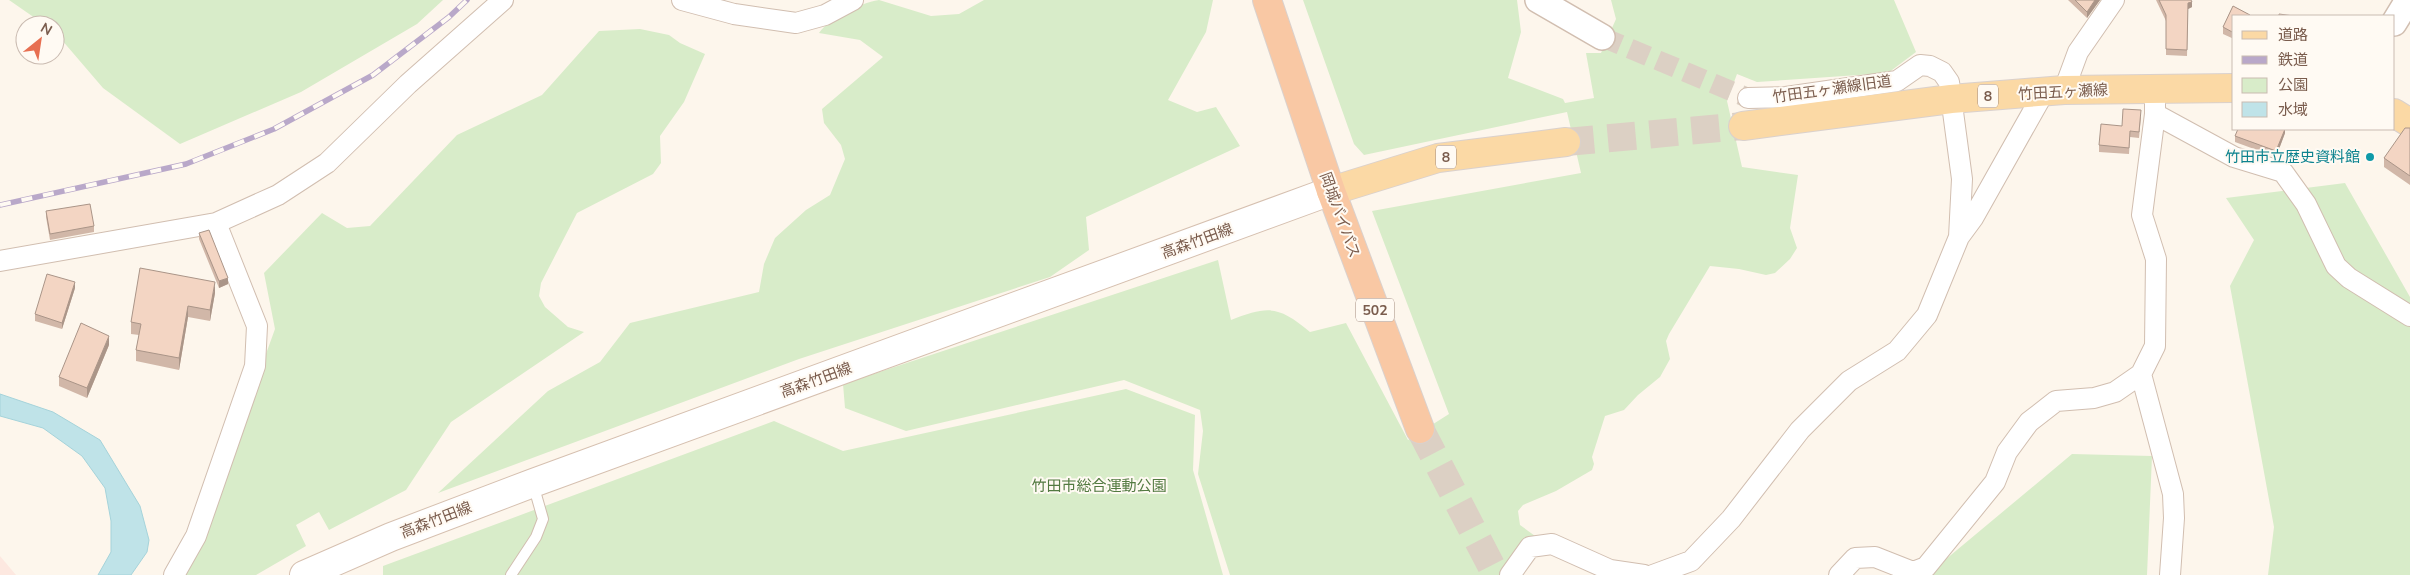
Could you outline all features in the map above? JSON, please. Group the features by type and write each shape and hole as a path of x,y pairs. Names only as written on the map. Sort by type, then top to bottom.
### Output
{"highway":[{"name":"岡城バイパス","path":"1267,0 1331,191 1420,428"}],"main road":[{"name":"竹田五ヶ瀬線","path":"1743,126 1951,99 2054,91 2155,101 2232,88"},
{"path":"2395,114 2410,123"},
{"name":"8","path":"1331,191 1438,158 1566,142"},
{"name":"高森竹田線","path":"304,575 391,537 533,483 1331,191"}],"street":[{"path":"0,260 216,223 278,195 327,163 408,84 503,0"},
{"path":"682,0 734,14 796,23 825,15 853,0"},
{"path":"1538,0 1602,37"},
{"path":"1653,575 1691,561 1731,520 1800,430 1848,381 1897,351 1927,315 1959,237 1974,218 2078,52 2114,0"},
{"name":"竹田五ヶ瀬線旧道","path":"1748,98 1786,97 1897,81 1920,65 1930,66 1942,72 1949,82 1951,99"},
{"path":"1951,99 1962,179 1959,237"},
{"path":"1839,575 1855,558 1875,558 1913,572 1926,567 1995,482 2007,452 2029,422 2056,401 2094,398 2116,392 2141,374 2155,346 2156,260 2142,215 2155,101 2234,157 2287,166 2336,266 2349,278 2410,316"},
{"path":"174,575 196,536 255,366 257,326 216,223"},
{"path":"2141,374 2173,494 2174,518 2170,575"},
{"path":"1510,575 1530,547 1552,544 1610,570 1644,575"}],"lane":[{"path":"511,575 536,536 543,519 533,483"}],"shaded area":[{"path":"0,556 16,575 0,575"}],"green space":[{"path":"9,0 443,0 417,24 301,92 180,144 103,88 65,44 65,15 31,15"},
{"path":"879,0 931,16 959,14 984,0 1213,0 1206,32 1168,100 1197,112 1216,107 1240,146 1086,217 1089,250 1050,277 799,359 438,493 548,391 600,362 630,323 759,292 764,264 775,238 806,210 830,195 845,159 841,145 824,123 822,109 883,57 860,40 819,33 838,16 863,4"},
{"path":"1303,0 1517,0 1521,32 1508,78 1563,99 1565,103 1594,98 1586,53 1601,53 1616,19 1611,0 1894,0 1916,52 1888,73 1757,82 1737,74 1727,101 1742,167 1798,175 1790,228 1797,248 1790,259 1775,273 1766,275 1739,269 1710,266 1669,334 1666,341 1670,359 1660,377 1638,395 1624,410 1605,416 1592,457 1594,464 1592,470 1556,491 1523,505 1518,511 1520,525 1542,541 1511,575 1230,575 1198,474 1203,431 1200,410 1124,380 906,431 845,408 843,384 1218,260 1231,320 1254,312 1272,311 1289,317 1310,332 1346,323 1408,440 1449,414 1372,211 1581,173 1567,112 1364,155 1354,144"},
{"path":"640,29 669,35 680,43 705,54 684,102 660,136 661,163 653,174 577,213 541,283 539,296 545,307 568,327 584,332 451,422 406,490 329,530 319,512 296,525 306,546 256,575 186,575 275,329 264,273 322,213 347,228 370,226 457,135 542,95 599,31"},
{"path":"2345,183 2410,297 2410,575 2268,575 2274,527 2230,286 2254,240 2226,198"},
{"name":"竹田市総合運動公園","path":"1126,389 1195,415 1193,470 1223,575 383,575 383,566 774,421 843,451"},
{"path":"2072,454 2152,456 2147,575 1927,575"}],"water":[{"path":"0,394 53,412 100,440 140,506 149,540 147,552 131,575 98,575 111,552 111,521 105,488 82,456 43,428 0,416"}],"building":[{"path":"2075,0 2095,0 2087,12"},
{"path":"2159,0 2191,0 2192,2 2188,3 2187,50 2166,49 2166,15"},
{"path":"2233,6 2250,15 2232,15 2232,32 2223,27"},
{"path":"2123,109 2141,110 2139,132 2130,131 2129,148 2099,145 2101,124 2122,126"},
{"path":"2405,128 2410,128 2410,176 2384,158"},
{"path":"2238,130 2285,130 2276,151 2235,136"},
{"path":"90,204 94,226 50,234 46,211"},
{"path":"209,230 228,278 219,281 199,233"},
{"path":"140,268 215,282 210,310 188,306 179,358 136,350 141,324 131,322"},
{"path":"47,274 75,282 62,323 35,314"},
{"path":"81,323 109,336 87,388 59,377"}],"tunnel":[{"path":"1602,37 1748,98"},
{"path":"1566,142 1743,126"},
{"path":"1420,429 1496,575"}],"railway":[{"path":"0,205 186,164 274,129 373,75 449,17 467,0"}],"place":[{"name":"竹田市立歴史資料館","path":"2370,157"}]}
